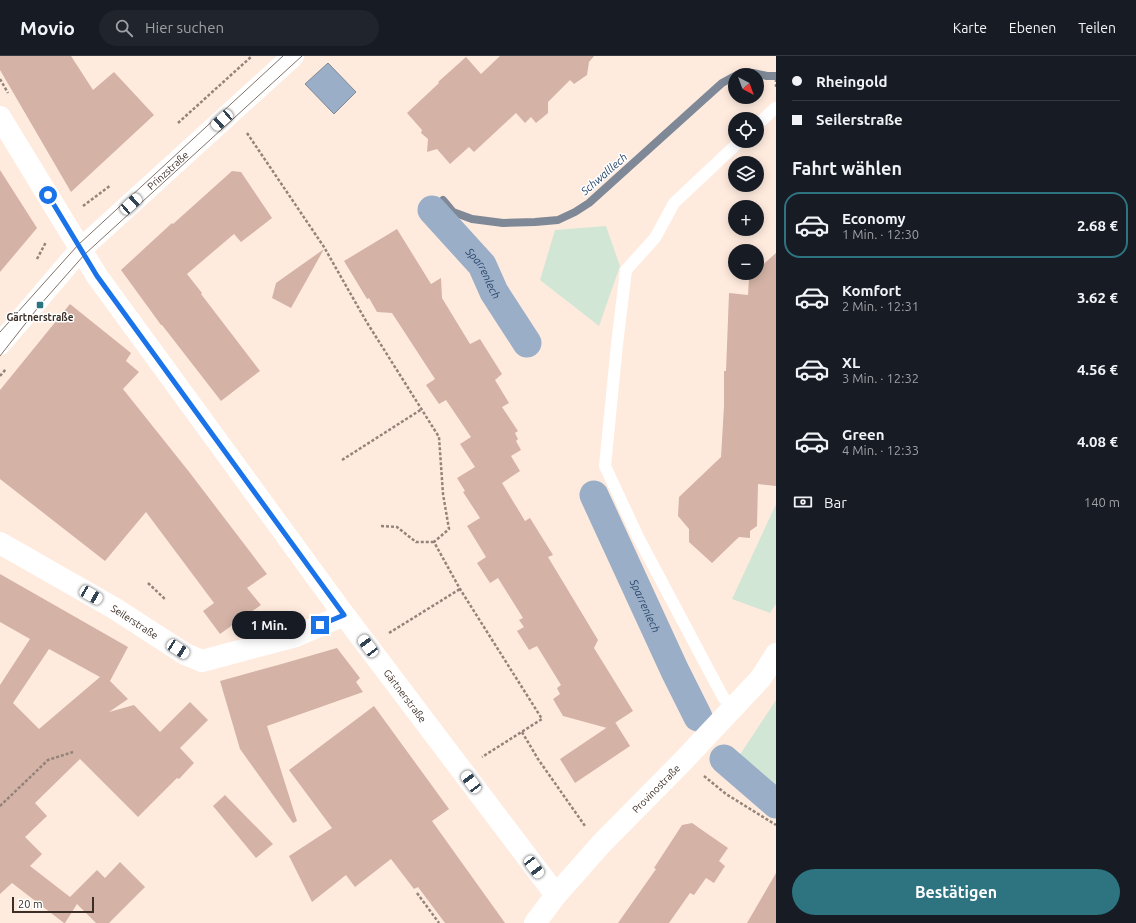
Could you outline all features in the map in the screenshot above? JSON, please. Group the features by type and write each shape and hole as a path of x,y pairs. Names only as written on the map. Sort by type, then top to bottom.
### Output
{"street":[{"name":"Prinzstraße","path":"0,344 80,250 292,56"},
{"name":"Gärtnerstraße","path":"0,117 97,276 344,615 556,895"},
{"name":"Seilerstraße","path":"0,543 114,608 185,654 202,661 296,636 344,615"},
{"name":"Provinostraße","path":"535,923 556,895 602,843 691,754 761,678 776,654"}],"lane":[{"path":"764,118 776,108"},
{"path":"733,148 674,203 655,238 626,270 605,466 638,537 723,697 733,708"}],"path":[{"path":"173,128 252,56"},
{"path":"232,111 324,247 366,321 439,437 443,494 449,529 434,542 416,542 397,527 381,526"},
{"path":"63,221 116,181"},
{"path":"342,460 422,409"},
{"path":"434,542 460,589 542,719 462,770"},
{"path":"148,583 166,600"},
{"path":"368,646 460,589"},
{"path":"522,732 538,759 582,822"},
{"path":"0,806 48,760 73,752"},
{"path":"691,754 726,794 776,825"},
{"path":"417,893 438,923"}],"green space":[{"path":"606,226 620,266 599,326 540,280 555,230"},
{"path":"776,504 776,604 770,613 732,599"},
{"path":"776,700 776,801 764,794 737,759"}],"water":[{"path":"328,63 356,92 334,114 305,84"}],"building":[{"path":"0,56 71,56 93,90 114,72 154,115 71,192 0,70"},
{"path":"500,56 594,56 589,62 587,75 574,84 570,80 548,102 548,113 536,123 531,117 525,123 516,113 474,152 469,147 450,164 437,149 427,152 428,139 421,133 422,130 407,113 466,57 481,74"},
{"path":"0,170 37,228 0,272"},
{"path":"232,171 241,172 272,218 241,242 234,234 187,274 260,371 221,401 161,325 121,270"},
{"path":"397,229 431,284 441,278 442,298 470,344 480,339 502,374 495,380 509,403 502,407 518,431 515,433 518,439 516,441 521,450 511,456 520,471 502,483 525,521 530,518 553,555 548,557 598,640 594,648 633,711 607,728 563,716 553,699 560,694 557,688 561,685 537,646 529,650 517,631 524,627 519,620 523,618 498,578 490,583 477,563 486,557 467,526 480,518 463,492 465,491 457,478 475,467 460,444 471,437 446,400 439,404 426,385 435,379 392,313 377,312 369,298 367,299 344,261"},
{"path":"324,249 291,308 272,298 276,283"},
{"path":"776,253 776,486 758,484 757,526 750,531 750,538 739,537 712,563 689,542 689,529 678,516 679,497 721,457 729,293 748,295 749,280 764,280 764,264"},
{"path":"70,304 131,353 126,361 139,372 123,389 190,473 267,574 247,588 261,605 220,634 203,611 214,603 146,512 105,561 0,479 0,390"},
{"path":"0,574 128,647 110,681 128,699 109,712 134,705 160,732 190,702 208,720 180,748 194,763 138,817 80,759 35,803 47,816 25,837 42,854 30,866 70,897 97,870 105,878 120,862 145,887 109,923 96,923 77,904 64,923 12,883 0,894 0,685 30,639 0,622","holes":["49,649 100,677 39,729 13,703"]},
{"path":"337,648 360,678 356,682 363,692 267,726 297,821 293,823 240,749 220,681"},
{"path":"374,706 449,809 432,821 505,923 445,923 418,887 414,889 391,859 355,887 346,875 312,902 289,856 332,828 289,770"},
{"path":"615,722 630,746 575,783 560,759"},
{"path":"225,795 273,844 256,858 213,806"},
{"path":"692,823 728,848 719,861 725,866 714,883 706,878 694,895 690,893 669,923 618,923 656,869 654,868 682,825"},
{"path":"776,873 776,923 747,923"}],"waterway":[{"name":"Schwalllech","path":"764,75 776,76"},
{"name":"Schwalllech","path":"443,200 453,212 472,219 503,223 558,220 589,203 722,83 728,80"},
{"name":"Sparrenlech","path":"432,210 482,265 494,292 527,343"},
{"name":"Sparrenlech","path":"594,495 675,671 698,717"},
{"name":"Sparrenlech","path":"724,759 776,804"}],"tram line":[{"path":"0,332 78,245 283,56"},
{"path":"0,356 40,305 85,254 302,56"}],"place":[{"name":"Gärtnerstraße","path":"40,305"}],"route":[{"path":"48,195 97,276 344,615 320,625"}]}
